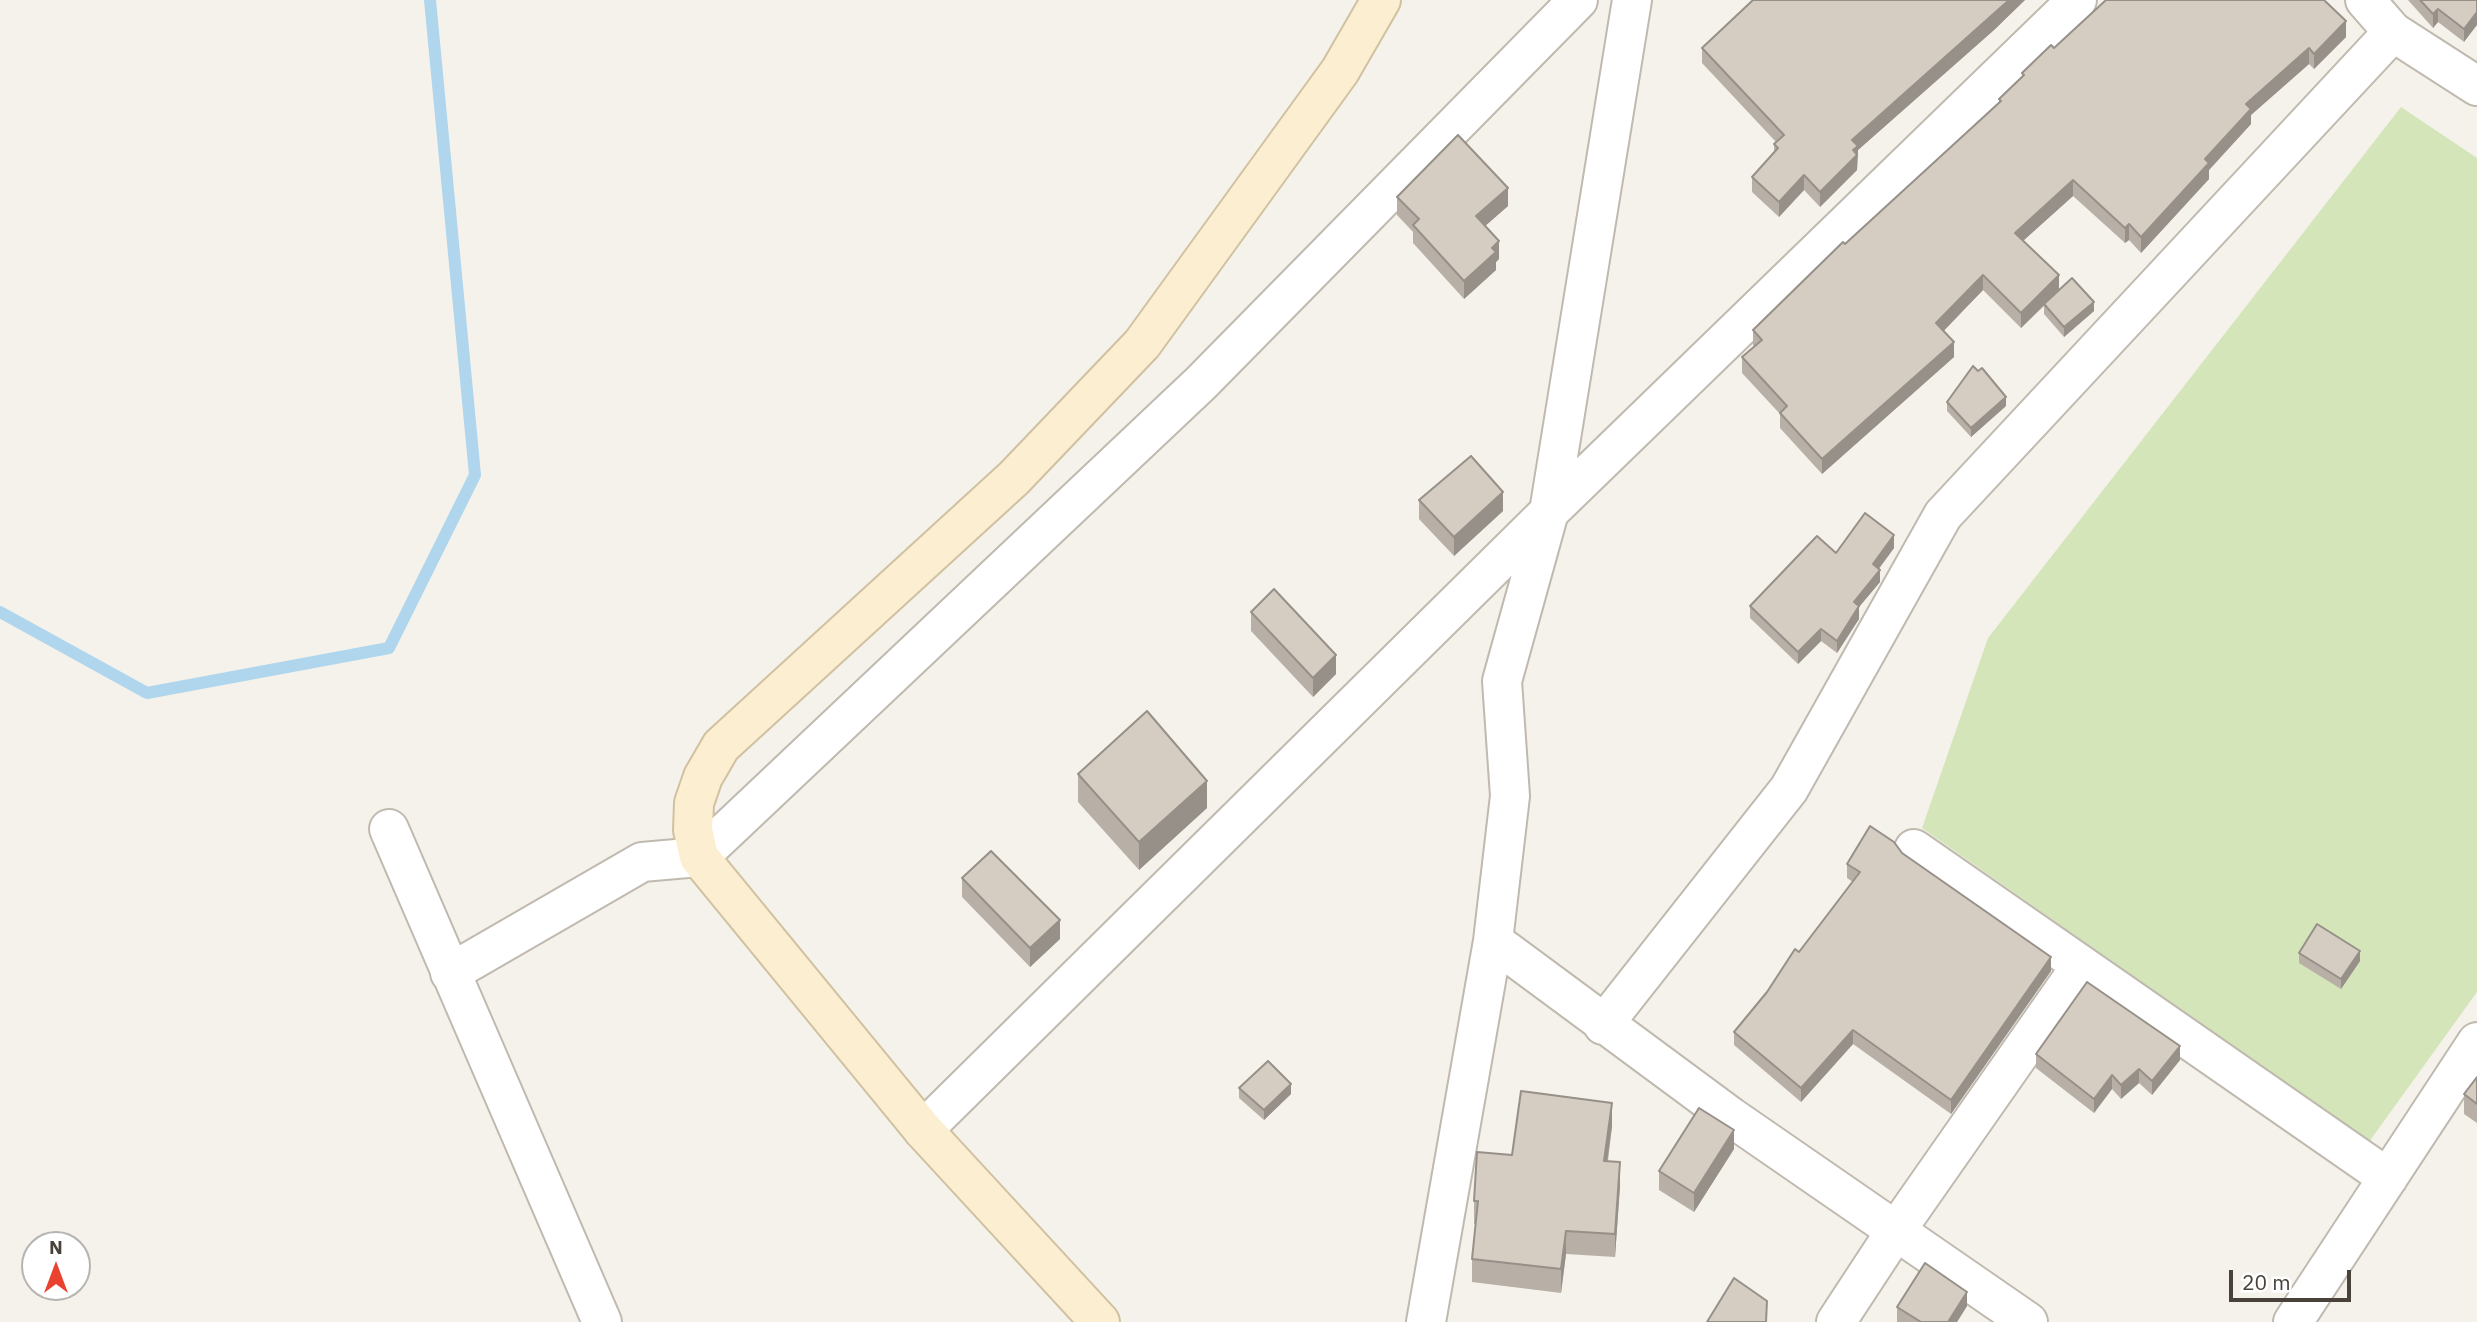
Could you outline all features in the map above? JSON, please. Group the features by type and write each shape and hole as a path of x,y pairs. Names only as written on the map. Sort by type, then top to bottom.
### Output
{"street":[{"path":"1100,1322 923,1130 699,857 693,830 694,803 721,746 1014,478 1142,344 1340,71 1381,0"},
{"path":"450,973 642,862 699,857 1201,383 1578,0"},
{"path":"1426,1322 1493,941 1510,796 1502,681 1549,512 1632,0"},
{"path":"923,1130 1549,512 2077,0"},
{"path":"2365,0 2393,33 2477,86"},
{"path":"1603,1025 1789,789 1943,515 2393,33"},
{"path":"389,829 602,1322"},
{"path":"1914,849 2388,1178"},
{"path":"1493,941 1603,1025 1895,1232 2028,1322"},
{"path":"1836,1322 1895,1232 2081,966"},
{"path":"2293,1322 2477,1042"}],"green space":[{"path":"2401,107 2477,158 2477,992 2369,1142 1922,828 1988,638"}],"building":[{"path":"1753,0 2009,0 1852,140 1858,146 1853,150 1857,155 1820,192 1804,175 1779,202 1752,177 1778,148 1774,144 1784,135 1702,48"},
{"path":"2106,0 2324,0 2346,21 2314,54 2309,48 2246,104 2251,109 2205,159 2209,163 2141,237 2129,224 2125,228 2073,180 2015,233 2059,275 2021,313 1983,275 1936,323 1954,342 1822,459 1780,413 1787,406 1742,357 1762,340 1753,330 1843,242 1845,244 2001,101 1999,99 2024,75 2022,73 2051,45 2054,48"},
{"path":"2420,0 2477,0 2477,12 2464,29 2438,9 2433,14"},
{"path":"1458,135 1508,188 1476,216 1499,241 1492,248 1496,252 1464,281 1413,225 1419,219 1397,197"},
{"path":"2072,278 2094,302 2064,327 2044,304"},
{"path":"1973,366 1978,371 1982,368 2006,397 1971,428 1947,402"},
{"path":"1471,456 1503,492 1454,537 1419,500"},
{"path":"1865,513 1894,535 1873,564 1880,570 1854,602 1859,606 1837,641 1821,629 1798,652 1750,606 1817,536 1836,553"},
{"path":"1274,589 1336,655 1313,678 1251,612"},
{"path":"1147,711 1207,781 1139,842 1078,774"},
{"path":"1870,826 1894,842 1902,853 2051,957 1951,1100 1853,1030 1801,1088 1734,1032 1767,992 1795,949 1799,952 1860,872 1847,864"},
{"path":"991,851 1060,920 1030,948 962,878"},
{"path":"2317,924 2360,951 2341,979 2299,953"},
{"path":"2087,982 2180,1046 2152,1081 2139,1069 2121,1085 2112,1075 2094,1099 2036,1054"},
{"path":"1268,1061 1291,1084 1264,1110 1239,1088"},
{"path":"2477,1077 2477,1104 2464,1094"},
{"path":"1521,1091 1612,1103 1604,1161 1620,1162 1615,1234 1566,1231 1561,1269 1472,1259 1478,1201 1474,1201 1477,1152 1512,1155"},
{"path":"1699,1108 1734,1130 1694,1193 1659,1171"},
{"path":"1925,1263 1967,1292 1948,1322 1921,1322 1897,1307"},
{"path":"1734,1278 1767,1301 1766,1322 1707,1322"}],"waterway":[{"path":"0,612 147,693 389,648 475,475 430,0"}]}
